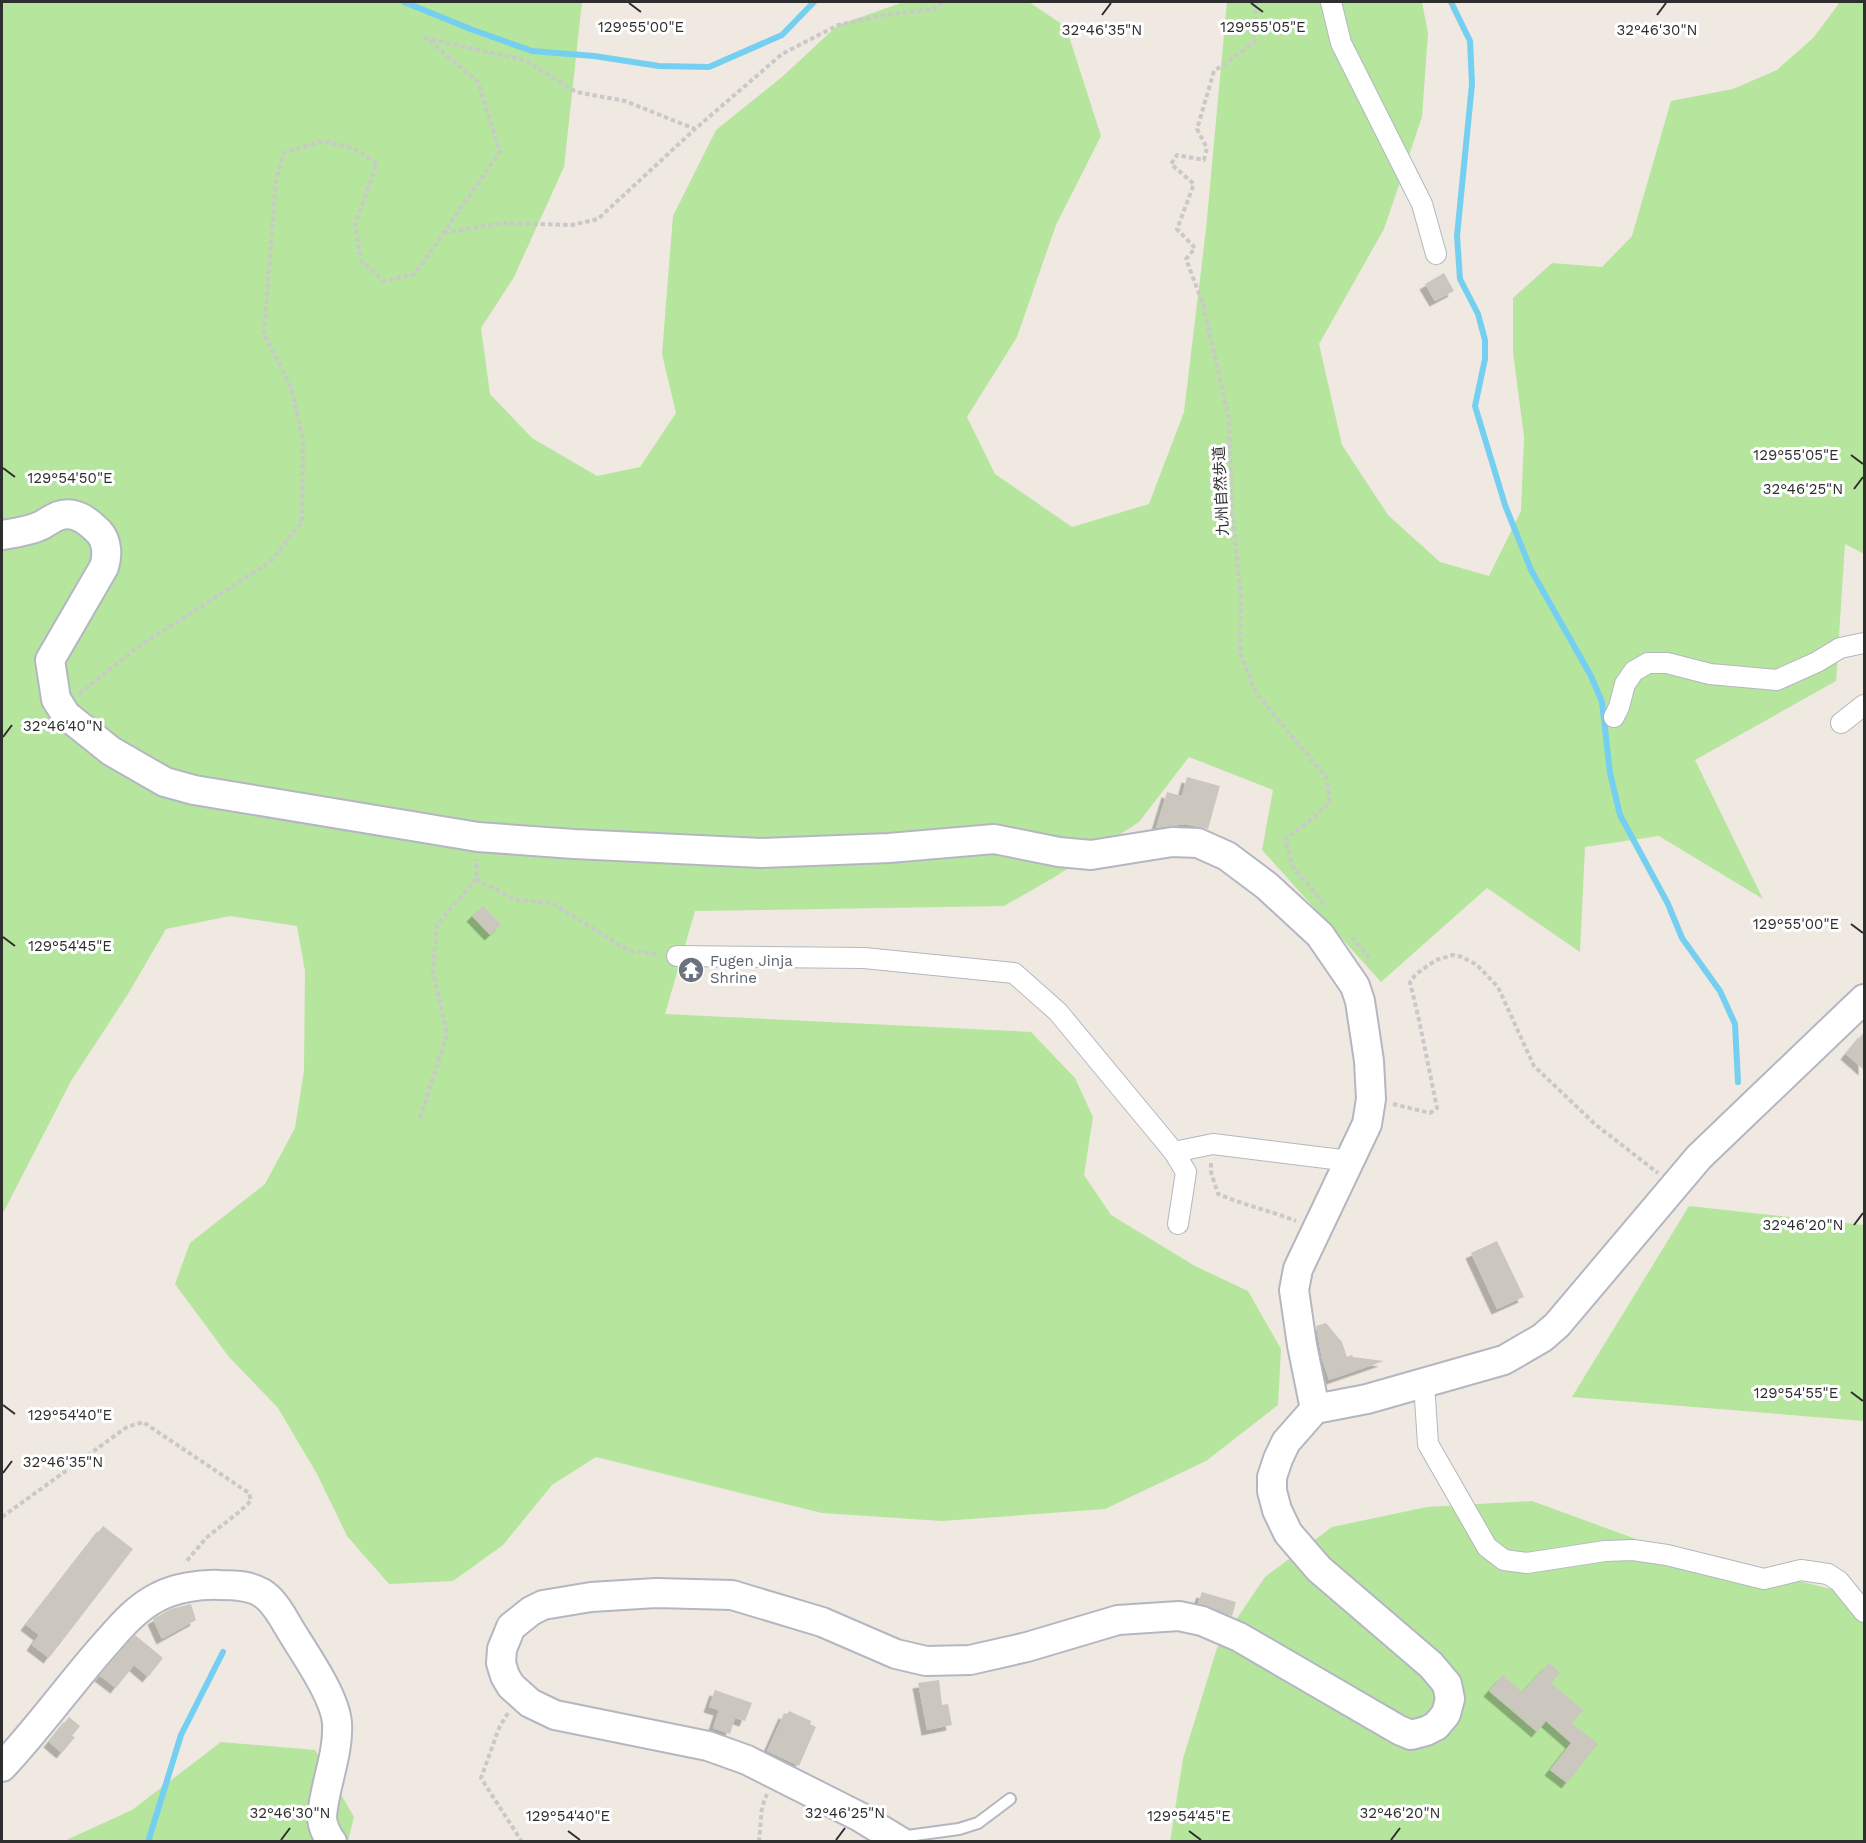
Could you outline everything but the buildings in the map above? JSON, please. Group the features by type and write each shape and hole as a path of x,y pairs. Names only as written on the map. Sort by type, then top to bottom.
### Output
{"street":[{"path":"1331,2 1341,43 1422,204 1436,255"},
{"path":"2,535 40,526 58,516 70,514 90,523 102,536 107,556 104,567 51,660 56,699 66,715 111,751 165,782 194,790 478,837 574,844 762,853 889,848 994,839 1059,852 1091,855 1172,842 1198,843 1227,856 1267,886 1320,935 1355,986 1360,1001 1369,1061 1371,1099 1367,1124 1298,1269 1294,1290 1315,1409"},
{"path":"1614,717 1625,684 1634,671 1648,663 1667,663 1710,674 1777,680 1817,662 1840,648 1864,643"},
{"path":"1841,723 1864,705"},
{"path":"677,956 864,958 1014,973 1058,1012 1174,1152 1186,1172 1178,1224"},
{"path":"898,1840 860,1817 747,1760 708,1746 555,1715 542,1710 520,1695 505,1676 501,1663 506,1636 512,1627 531,1611 543,1605 591,1597 656,1593 732,1595 822,1622 896,1654 926,1661 970,1660 1027,1647 1118,1620 1179,1616 1202,1621 1239,1637 1398,1730 1411,1735 1426,1731 1436,1726 1446,1714 1450,1699 1447,1684 1431,1665 1319,1569 1288,1533 1277,1510 1272,1491 1272,1477 1286,1442 1315,1409 1367,1399 1504,1360 1542,1338 1557,1325 1699,1157 1864,999"},
{"path":"1174,1152 1213,1144 1350,1161"},
{"path":"1424,1383 1428,1444 1487,1547 1504,1560 1527,1563 1605,1551 1633,1550 1667,1555 1764,1579 1801,1570 1828,1574 1839,1581 1864,1612"},
{"path":"2,1767 129,1617 158,1596 182,1589 213,1584 240,1585 263,1592 277,1607 329,1699 337,1720 337,1735 322,1819 327,1836 332,1842"}],"lane":[{"path":"898,1840 978,1823 1011,1799"}],"path":[{"path":"444,233 501,222 572,225 598,219 695,129 782,54 838,25 884,15 934,9 943,2"},
{"name":"九州自然歩道","path":"1256,2 1254,44 1214,71 1197,129 1208,148 1204,160 1177,155 1171,164 1194,184 1177,229 1195,248 1186,259 1203,304 1229,419 1232,512 1241,596 1240,652 1256,693 1326,777 1330,802 1285,840 1293,867 1331,911"},
{"path":"56,699 77,696 138,647 270,562 302,522 303,440 291,387 264,334 276,180 284,153 323,141 353,148 377,163 355,225 361,261 384,281 415,274 500,152 478,82 426,39 524,60 576,92 625,101 695,129"},
{"path":"420,1118 447,1034 433,972 437,925 476,879 478,837"},
{"path":"476,879 516,900 552,903 629,951 677,956"},
{"path":"1346,929 1368,956 1366,972 1355,986"},
{"path":"1371,1099 1430,1113 1437,1108 1410,982 1416,974 1436,960 1453,955 1462,957 1477,965 1498,987 1534,1066 1596,1125 1675,1186"},
{"path":"1213,1144 1211,1172 1218,1194 1248,1206 1280,1214 1317,1229"},
{"path":"2,1517 127,1427 143,1422 249,1493 251,1501 206,1538 182,1566"},
{"path":"520,1695 499,1728 481,1778 522,1842"},
{"path":"759,1842 762,1807 776,1774"}],"green space":[{"path":"2,2 582,2 564,167 514,277 481,328 490,394 532,438 597,476 640,467 676,413 662,354 673,216 716,130 782,77 838,25 904,2 1029,2 1066,27 1101,136 1056,225 1017,337 967,417 995,474 1072,527 1149,504 1184,412 1206,229 1227,2 1422,2 1428,33 1422,117 1384,229 1319,344 1342,445 1388,515 1440,562 1489,576 1521,511 1524,437 1513,352 1513,298 1552,263 1602,267 1632,236 1671,101 1733,89 1777,70 1813,38 1838,2 1864,2 1864,554 1845,544 1836,681 1695,760 1763,899 1659,836 1585,847 1580,952 1487,888 1381,982 1262,850 1273,790 1189,757 1139,822 1053,878 1004,906 695,911 665,1014 1031,1032 1075,1078 1093,1117 1084,1175 1111,1215 1195,1266 1248,1291 1281,1349 1278,1405 1206,1461 1105,1509 942,1521 822,1513 596,1457 552,1485 503,1545 453,1581 389,1584 347,1536 317,1474 278,1408 229,1357 175,1284 190,1243 265,1184 295,1128 304,1070 305,971 297,926 230,916 166,929 128,994 71,1081 2,1215"},
{"path":"1689,1206 1864,1225 1864,1421 1572,1397"},
{"path":"1532,1501 1655,1546 1864,1597 1864,1841 1170,1842 1183,1759 1217,1648 1265,1577 1332,1527 1427,1507"},
{"path":"221,1742 315,1750 354,1817 348,1841 62,1842 132,1810"}],"waterway":[{"path":"404,2 532,51 594,56 659,66 709,67 782,35 814,2"},
{"path":"1451,2 1470,41 1472,84 1457,236 1460,279 1478,314 1485,340 1485,359 1475,406 1505,505 1531,570 1591,676 1602,702 1610,773 1620,815 1668,904 1682,938 1720,991 1735,1024 1738,1082"},
{"path":"148,1842 181,1735 223,1652"}],"place":[{"name":"Fugen Jinja Shrine","path":"691,970"}]}
